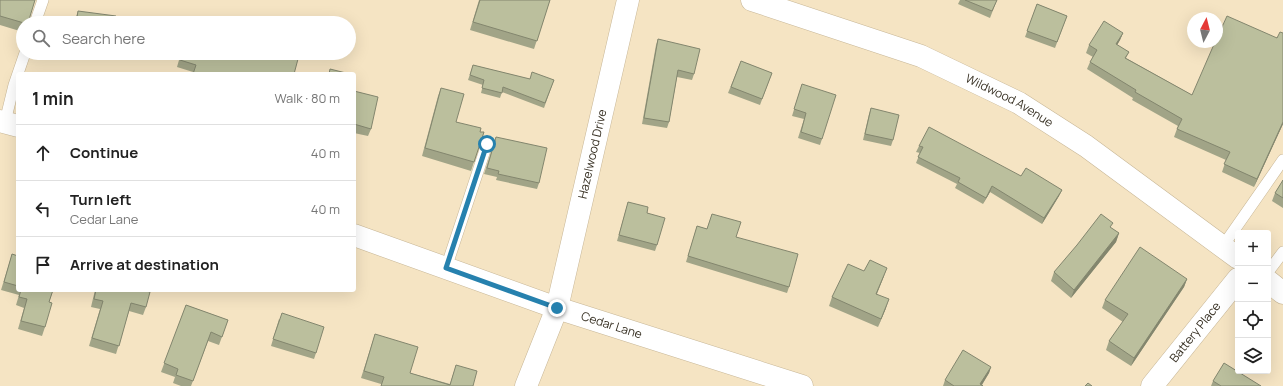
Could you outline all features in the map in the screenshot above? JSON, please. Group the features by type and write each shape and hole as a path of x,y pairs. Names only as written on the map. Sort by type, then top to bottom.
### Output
{"street":[{"name":"Hazelwood Drive","path":"526,386 557,308 628,0"},
{"name":"Wildwood Avenue","path":"752,0 921,56 1019,103 1086,146 1231,252"},
{"name":"Cedar Lane","path":"356,237 557,308 802,386"},
{"name":"Battery Place","path":"1152,386 1235,283"},
{"path":"1271,283 1283,293"}],"lane":[{"path":"37,16 43,0"},
{"path":"18,72 23,60"},
{"path":"8,123 16,79"},
{"path":"446,268 487,144"},
{"path":"1231,252 1283,160"},
{"path":"1271,268 1283,252"}],"building":[{"path":"0,0 35,0 30,16 16,16 16,21 0,16"},
{"path":"480,0 550,0 537,41 473,22"},
{"path":"965,0 997,0 992,11"},
{"path":"1037,4 1067,16 1057,42 1027,31"},
{"path":"78,11 116,16 77,16"},
{"path":"1227,16 1277,38 1280,32 1283,33 1283,122 1257,179 1224,164 1230,152 1177,129 1182,119 1135,92 1136,90 1090,62 1097,50 1089,45 1104,21 1123,33 1116,44 1129,52 1125,58 1192,95 1212,48 1223,48 1223,25"},
{"path":"658,39 700,49 694,74 678,70 669,122 644,118"},
{"path":"180,60 298,60 295,72 194,72 196,65"},
{"path":"741,61 772,73 762,99 731,87"},
{"path":"473,65 530,79 532,72 554,80 545,103 503,87 502,93 482,88 484,80 470,75"},
{"path":"330,69 342,72 329,72"},
{"path":"802,84 836,95 822,139 801,132 806,113 794,109"},
{"path":"441,88 464,94 456,122 481,128 480,132 484,132 474,162 425,148"},
{"path":"356,92 378,97 371,129 356,125"},
{"path":"871,108 899,115 893,140 865,134"},
{"path":"929,127 1021,176 1026,168 1062,190 1044,218 992,186 986,198 958,182 960,178 918,157 923,147 919,146"},
{"path":"496,137 547,148 539,183 498,174 499,171 487,168"},
{"path":"1283,180 1283,198 1275,193"},
{"path":"628,202 648,207 647,213 665,218 657,245 619,235"},
{"path":"712,214 741,222 736,237 798,254 789,287 688,256 697,226 707,229"},
{"path":"1101,214 1113,223 1110,227 1119,233 1074,290 1054,272"},
{"path":"1140,247 1187,279 1134,358 1109,341 1128,314 1105,300"},
{"path":"12,254 16,255 16,285 4,282"},
{"path":"870,260 887,268 876,294 889,299 881,319 832,297 848,264 864,271"},
{"path":"20,292 52,292 49,302 52,303 45,327 21,321 27,299 19,297"},
{"path":"96,292 150,292 146,307 131,303 119,346 92,338 103,301 94,299"},
{"path":"186,305 228,320 222,337 211,332 193,381 176,375 178,369 164,363"},
{"path":"282,313 324,327 316,353 273,339"},
{"path":"375,334 418,347 410,373 450,385 456,365 477,371 473,386 381,386 384,377 364,371"},
{"path":"963,350 991,367 980,384 983,386 954,386 945,380"},
{"path":"1224,363 1235,370 1235,374 1242,374 1261,386 1221,386 1213,381"},
{"path":"1088,383 1092,386 1085,386"}],"route":[{"path":"487,144 446,268 557,308"}]}
